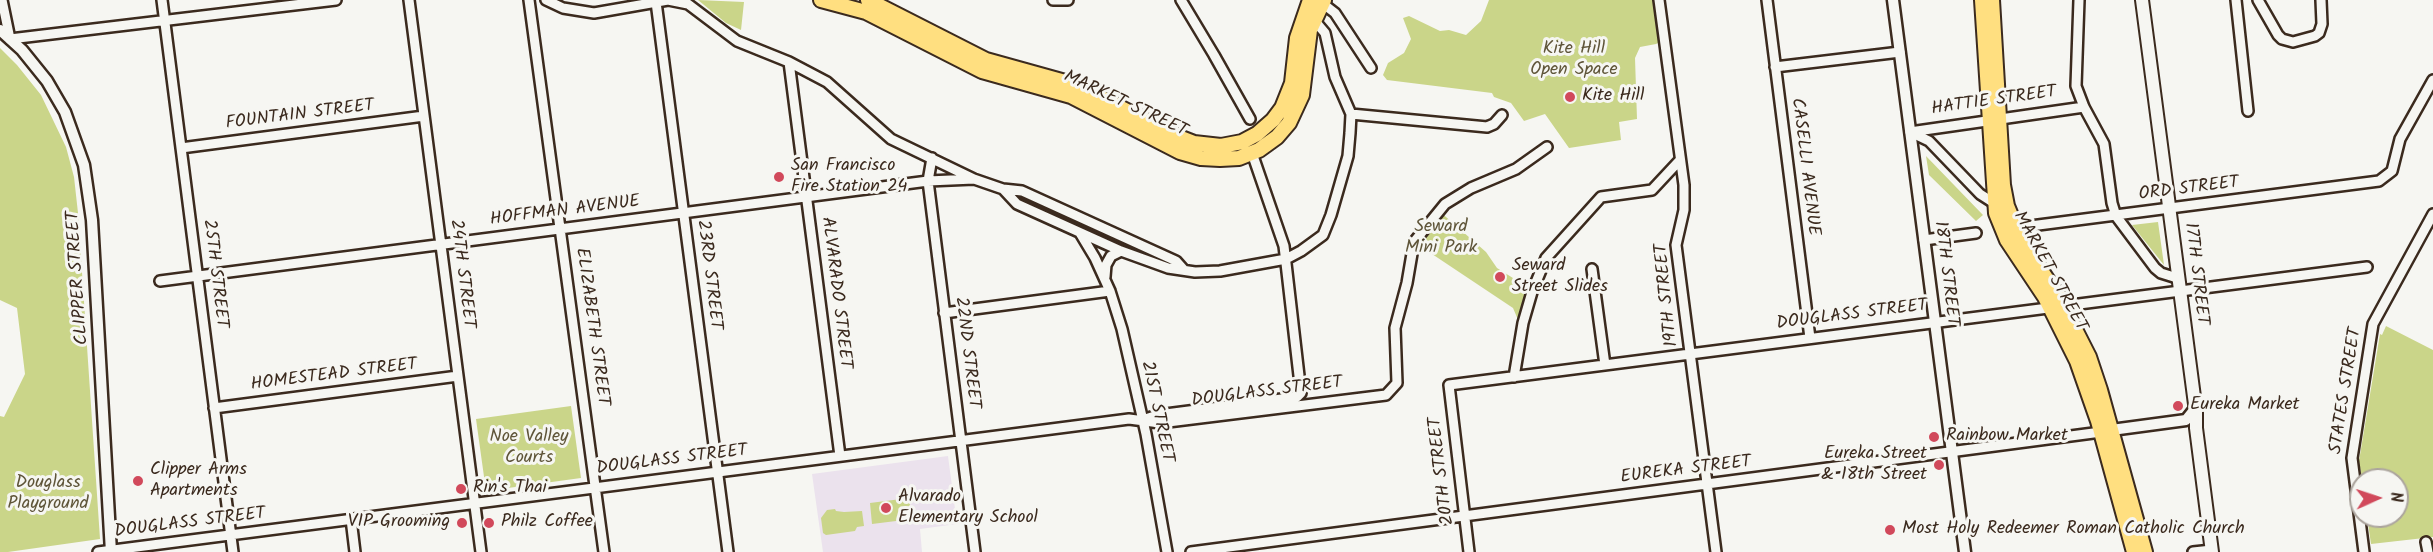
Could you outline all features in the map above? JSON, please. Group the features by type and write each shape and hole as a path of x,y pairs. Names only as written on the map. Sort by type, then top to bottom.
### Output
{"main road":[{"name":"MARKET STREET","path":"821,0 866,12 982,71 1071,96 1190,155 1220,159 1239,158 1252,153 1271,142 1284,130 1298,105 1304,86 1307,50 1314,20 1312,2"},
{"name":"MARKET STREET","path":"868,0 986,60 1076,85 1184,140 1221,146 1236,144 1257,134 1273,120 1282,108 1292,83 1297,38 1312,2"},
{"name":"MARKET STREET","path":"1982,0 1994,118 2005,195 2015,228 2057,306 2106,431 2145,552"},
{"name":"MARKET STREET","path":"1992,0 1994,203 2007,240 2057,306"},
{"name":"17TH STREET","path":"2142,0 2194,410 2197,419 2191,424 2212,551"},
{"name":"MARKET STREET","path":"2106,431 2134,552"}],"street":[{"path":"2,0 10,39 336,0"},
{"name":"25TH STREET","path":"162,0 233,552"},
{"name":"24TH STREET","path":"409,0 481,552"},
{"name":"ELIZABETH STREET","path":"529,0 604,552"},
{"path":"546,0 563,8 594,13 668,0 688,4 737,41 789,62 827,82 891,139 974,179 1003,189 1022,191 1176,261 1184,270"},
{"path":"1053,0 1068,0"},
{"path":"1181,0 1250,119"},
{"name":"19TH STREET","path":"1659,0 1684,185 1684,210 1677,244 1716,552"},
{"name":"CASELLI AVENUE","path":"1767,0 1810,338"},
{"name":"18TH STREET","path":"1893,0 1965,552"},
{"path":"2079,0 2076,86 2103,144 2116,216 2155,268 2178,284"},
{"path":"2236,0 2248,111"},
{"path":"2258,0 2278,35 2282,39 2293,42 2319,33 2322,24 2321,0"},
{"name":"23RD STREET","path":"656,2 728,552"},
{"path":"1312,2 1335,13 1371,68"},
{"path":"1003,189 1017,204 1120,251 1168,268 1220,271 1286,259 1323,235 1348,156 1351,114 1335,77 1325,33 1314,20"},
{"name":"CLIPPER STREET","path":"0,30 35,65 56,96 79,147 88,183 101,354 111,551"},
{"path":"1775,67 1900,52"},
{"name":"ALVARADO STREET","path":"789,62 840,456"},
{"name":"ORD STREET","path":"2015,228 2379,181 2392,171 2400,139 2433,81"},
{"name":"HATTIE STREET","path":"1910,132 2084,106"},
{"path":"1351,114 1487,127 1494,124 1502,115"},
{"name":"FOUNTAIN STREET","path":"181,148 424,116"},
{"path":"1910,132 1929,141 1980,194 1994,203"},
{"name":"DOUGLASS STREET","path":"98,552 1129,419 1160,423 1386,394 1397,383 1395,328 1407,283 1414,242 1445,204 1471,188 1516,169 1547,147"},
{"path":"1252,153 1284,246 1286,259"},
{"name":"22ND STREET","path":"932,158 928,181 975,552"},
{"path":"1514,377 1523,323 1532,291 1546,258 1601,197 1652,190 1680,160"},
{"name":"HOFFMAN AVENUE","path":"160,281 928,181 974,179"},
{"name":"STATES STREET","path":"2364,552 2352,458 2373,324 2433,214"},
{"name":"21ST STREET","path":"1080,233 1110,291 1122,329 1167,552"},
{"path":"1924,240 1976,233"},
{"path":"1105,280 1106,265 1111,256 1120,251"},
{"name":"DOUGLASS STREET","path":"1142,420 1158,415 1297,397 1301,393 1286,259"},
{"name":"DOUGLASS STREET","path":"1449,385 2057,306 2178,284 2367,267"},
{"path":"1592,269 1605,365"},
{"path":"944,313 1110,291"},
{"name":"HOMESTEAD STREET","path":"214,408 458,376"},
{"name":"20TH STREET","path":"1449,385 1469,552"},
{"name":"EUREKA STREET","path":"1191,552 1222,550 1464,515 1708,485 2106,431 2191,424"},
{"path":"351,519 355,552"},
{"path":"2426,542 2428,552"},
{"path":"2193,552 2212,551"}],"shaded area":[{"name":"Alvarado Elementary School","path":"948,456 957,524 920,529 922,552 823,552 812,474"}],"green space":[{"path":"698,0 744,2 741,30 726,23"},
{"name":"Kite Hill Open Space","path":"1489,0 1653,0 1656,4 1662,41 1640,47 1635,58 1637,119 1619,122 1621,140 1569,148 1545,114 1524,121 1511,103 1494,97 1492,93 1387,80 1383,75 1388,63 1404,53 1411,39 1403,18 1409,16 1440,31 1449,30 1466,35 1481,21"},
{"name":"Douglass Playground","path":"0,48 41,95 66,147 74,177 100,539 8,552 0,552 0,416 4,417 25,374 17,308 0,300"},
{"path":"1926,156 1983,215 1976,221 1929,175"},
{"name":"Seward Mini Park","path":"1438,210 1486,252 1497,268 1532,290 1519,322 1513,308 1414,242"},
{"path":"2158,222 2164,265 2132,225"},
{"path":"2386,326 2433,350 2433,537 2371,544 2369,528 2409,528 2409,468 2360,468 2359,461 2380,334 2382,335"},
{"name":"Noe Valley Courts","path":"571,406 581,478 486,491 476,419"},
{"path":"909,498 912,519 872,524 870,503"},
{"path":"835,509 844,512 862,511 864,526 857,527 855,531 826,535 823,533 821,518 827,510"}],"place":[{"name":"Kite Hill","path":"1570,97"},
{"name":"San Francisco Fire Station 24","path":"779,177"},
{"name":"Seward Street Slides","path":"1500,277"},
{"name":"Eureka Market","path":"2178,406"},
{"name":"Rainbow Market","path":"1934,437"},
{"name":"Eureka Street & 18th Street","path":"1939,465"},
{"name":"Clipper Arms Apartments","path":"138,481"},
{"name":"Rin's Thai","path":"461,489"},
{"name":"Alvarado Elementary School","path":"886,508"},
{"name":"VIP Grooming","path":"462,523"},
{"name":"Philz Coffee","path":"489,523"},
{"name":"Most Holy Redeemer Roman Catholic Church","path":"1890,530"}]}
